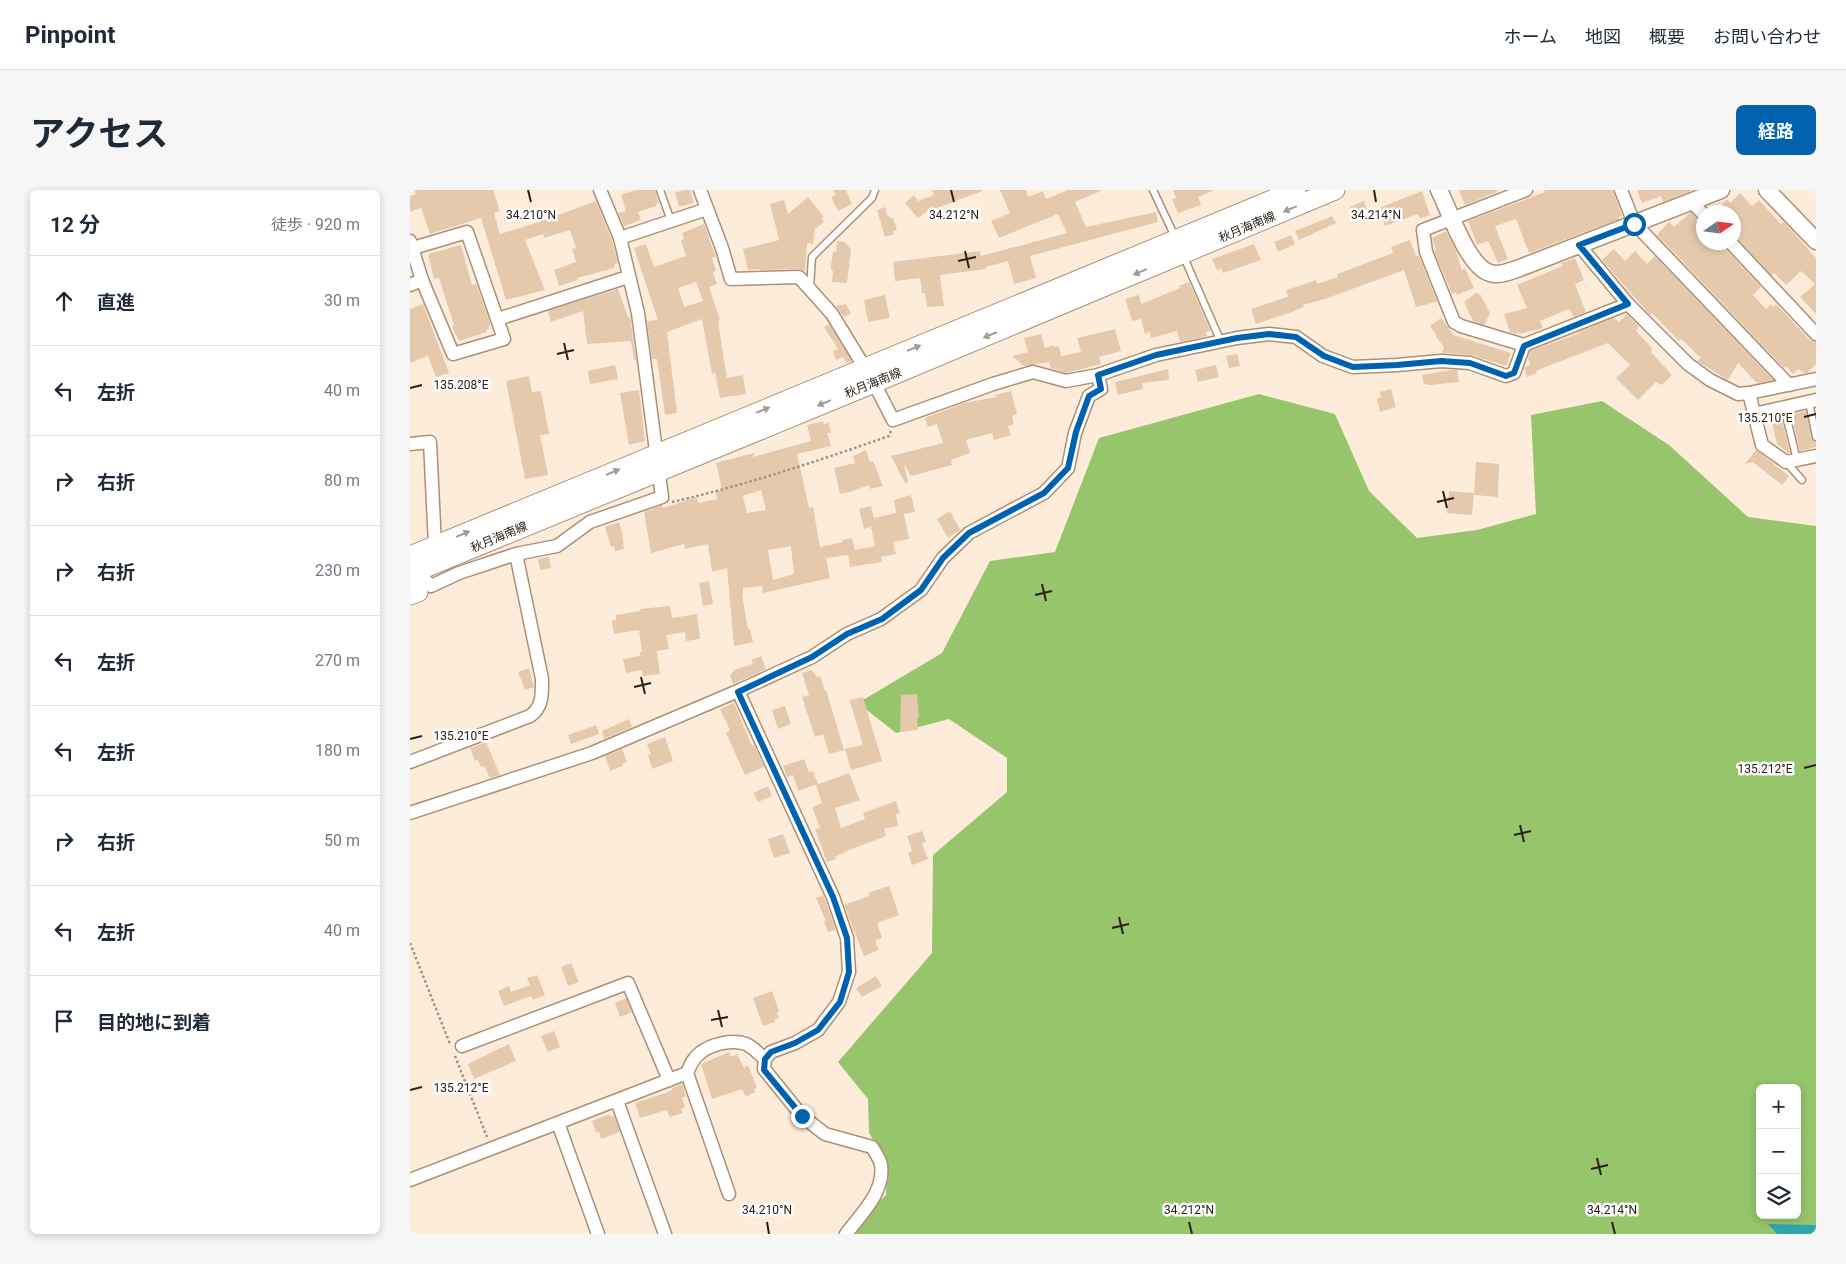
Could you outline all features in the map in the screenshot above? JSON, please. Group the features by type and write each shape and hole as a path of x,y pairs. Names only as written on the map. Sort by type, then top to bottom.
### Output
{"main road":[{"name":"秋月海南線","path":"1180,247 1296,190"},
{"name":"秋月海南線","path":"417,558 658,462 1180,247 1335,190"},
{"name":"秋月海南線","path":"417,558 658,462"},
{"path":"410,595 418,592 417,558"}],"street":[{"path":"410,444 430,442 417,558 431,586 459,573 516,554 557,546 590,522 662,497 638,313 620,238 600,190"},
{"path":"700,190 722,248 731,279 799,277 832,314 893,420 993,384 1033,372 1066,381 1098,375 1156,355 1237,338 1269,334 1296,337 1324,356 1353,367 1441,361 1470,363 1506,376 1514,373 1524,346"},
{"path":"1439,190 1470,258 1490,274 1517,269 1721,190"},
{"path":"1526,190 1423,230 1426,252 1454,322 1461,326 1524,346 1628,304"},
{"path":"1621,190 1634,224 1789,385"},
{"path":"1767,190 1816,241"},
{"path":"1691,202 1696,207"},
{"path":"620,238 707,209"},
{"path":"467,232 504,339 453,354 416,282 411,244 467,232"},
{"path":"1579,245 1628,304 1688,364 1710,380 1738,394 1749,394 1816,379"},
{"path":"1737,250 1816,334"},
{"path":"498,319 628,277"},
{"path":"410,813 592,753 738,692 812,657 847,634 882,619 921,590 943,558 969,533 1044,493 1068,468 1076,432 1089,396 1101,389 1098,375"},
{"path":"1749,394 1762,445 1792,461 1816,456"},
{"path":"1754,414 1812,401"},
{"path":"410,762 530,716 537,711 542,698 542,680 516,554"},
{"path":"738,692 833,897 847,938 849,972 840,1002 818,1030 795,1043 771,1052 765,1059 764,1070 802,1116 824,1134 872,1147 881,1163 881,1178 875,1196 846,1234"},
{"path":"462,1046 628,983 670,1080"},
{"path":"729,1194 687,1073 692,1061 699,1053 722,1044 746,1044 765,1059"},
{"path":"410,1180 687,1073"},
{"path":"617,1101 665,1234"},
{"path":"558,1123 598,1234"}],"lane":[{"path":"660,190 671,221"},
{"path":"810,289 812,257 872,198 875,190"},
{"path":"1153,190 1221,342"},
{"path":"1812,401 1816,437"},
{"path":"1784,407 1792,461 1802,480"}],"path":[{"path":"662,497 672,502 733,486 860,446 889,436 893,420"}],"green space":[{"path":"1259,394 1335,414 1369,491 1417,538 1477,530 1536,514 1531,415 1602,401 1669,445 1748,517 1816,526 1816,1234 843,1234 886,1195 887,1163 869,1133 868,1099 838,1062 932,953 933,855 1007,792 1007,758 949,719 896,733 858,703 942,653 990,561 1055,552 1099,438"}],"water":[{"path":"1768,1224 1816,1225 1816,1234 1777,1234"}],"building":[{"path":"414,190 493,190 500,211 494,213 500,234 596,201 612,241 618,263 614,264 614,268 577,278 578,280 559,286 554,270 576,262 572,249 576,248 570,230 544,238 543,234 525,240 545,290 506,300 481,218 430,234 421,208 410,212 410,196 416,194"},
{"path":"636,190 655,190 659,203 656,206 638,212 641,220 624,226 618,213 626,211 621,195"},
{"path":"690,190 694,203 679,207 675,193"},
{"path":"833,190 846,190 852,204 838,211 831,197 836,195"},
{"path":"932,190 982,191 926,212 918,218 905,203 914,195 918,201 934,195"},
{"path":"1000,190 1026,190 1028,197 1043,191 1046,199 1068,190 1103,190 1075,202 1086,227 1156,212 1158,222 1030,256 1036,278 1014,284 1008,261 986,267 986,269 940,275 944,306 927,307 925,293 922,293 920,278 895,281 893,262 980,251 981,256 1067,233 1058,214 999,238 991,221 1010,213"},
{"path":"1173,190 1215,190 1198,197 1201,205 1178,213 1172,199 1176,198"},
{"path":"1459,190 1497,190 1497,192 1465,205"},
{"path":"1544,190 1613,190 1622,216 1618,217 1619,219 1529,253 1516,219 1495,226 1508,259 1498,263 1488,241 1477,245 1468,221 1545,192"},
{"path":"1637,190 1691,191 1663,202 1661,196 1642,203"},
{"path":"1422,191 1430,215 1420,219 1418,214 1385,226 1379,208"},
{"path":"1740,193 1752,206 1759,200 1781,224 1784,222 1816,258 1816,314 1800,297 1815,284 1801,271 1786,285 1774,273 1772,276 1741,243 1741,205 1721,205 1727,199 1730,203"},
{"path":"808,197 824,217 821,218 824,222 815,229 813,244 807,243 805,271 799,269 748,270 743,249 779,240 770,204 784,200 788,214"},
{"path":"1364,201 1367,210 1354,216 1350,207"},
{"path":"885,207 888,216 893,218 897,230 893,231 894,234 885,237 877,210"},
{"path":"1691,212 1696,218 1696,250 1726,250 1761,287 1753,295 1766,309 1771,304 1773,307 1776,304 1810,340 1816,342 1816,364 1807,373 1798,369 1793,374 1786,366 1784,368 1657,235 1669,222 1674,227"},
{"path":"1332,216 1336,223 1299,240 1295,231"},
{"path":"704,224 716,257 712,258 716,271 713,272 717,284 709,287 720,320 718,321 727,378 743,375 746,394 720,398 715,373 712,374 702,319 667,332 677,413 665,415 657,359 652,359 647,321 658,320 634,248 646,244 654,267 686,256 681,240 684,239 682,233","holes":["696,282 703,301 684,307 678,288"]},
{"path":"1446,231 1455,248 1462,270 1465,268 1474,288 1457,295 1456,292 1452,294 1434,251 1436,250 1432,238"},
{"path":"1291,235 1295,244 1278,252 1274,242"},
{"path":"1410,240 1416,256 1419,256 1437,301 1416,307 1404,270 1325,299 1303,305 1304,307 1256,324 1251,309 1287,297 1286,290 1316,280 1317,284 1338,277 1337,274 1393,253 1391,247"},
{"path":"837,241 845,242 851,250 847,283 832,282 833,271 831,266 833,251 836,252"},
{"path":"1254,244 1261,260 1223,273 1221,268 1217,270 1212,259"},
{"path":"461,245 472,285 476,284 491,325 488,326 487,332 459,341 452,326 454,325 439,278 434,279 428,254"},
{"path":"1614,249 1625,261 1635,251 1647,264 1655,256 1773,380 1757,383 1738,363 1728,380 1697,361 1701,358 1681,339 1679,341 1652,313 1650,315 1602,260"},
{"path":"1575,258 1584,280 1575,284 1586,312 1574,317 1569,309 1540,321 1543,328 1519,334 1518,330 1517,334 1510,332 1504,314 1527,308 1517,285 1563,266 1561,263"},
{"path":"1189,282 1209,327 1210,331 1206,332 1207,336 1180,342 1177,331 1151,338 1150,332 1145,334 1141,319 1132,321 1125,299 1139,295 1141,304 1180,288 1179,286"},
{"path":"618,289 628,317 630,316 636,360 634,360 631,341 587,344 583,311 551,322 548,311"},
{"path":"1477,292 1490,313 1484,325 1473,321 1464,302"},
{"path":"885,295 890,318 868,322 864,300"},
{"path":"423,304 449,373 436,377 428,356 410,363 410,309"},
{"path":"846,304 851,314 844,317 836,306"},
{"path":"1627,314 1639,327 1636,331 1652,348 1651,352 1672,375 1662,385 1656,382 1638,400 1616,378 1630,365 1608,343 1536,371 1537,373 1527,377 1524,368 1530,365 1528,358 1530,351 1580,333 1614,318 1619,322"},
{"path":"1441,318 1454,335 1511,353 1506,366 1471,355 1442,353 1444,347 1430,326"},
{"path":"829,324 851,362 847,363 843,357 836,360 833,351 838,349 824,327"},
{"path":"1115,329 1121,351 1099,357 1101,364 1066,373 1051,368 1049,362 1024,366 1012,356 1028,352 1024,338 1041,334 1045,348 1054,345 1054,347 1059,346 1061,356 1081,352 1077,338"},
{"path":"1237,354 1240,366 1229,368 1226,356"},
{"path":"615,365 618,379 590,384 588,371"},
{"path":"1216,365 1219,377 1198,382 1195,370"},
{"path":"1168,369 1169,380 1142,383 1143,389 1118,395 1115,382"},
{"path":"1457,370 1459,382 1424,384 1422,375"},
{"path":"529,376 532,392 541,391 549,434 540,435 548,475 525,479 506,381"},
{"path":"1391,389 1396,407 1380,412 1377,399 1381,397 1380,392"},
{"path":"639,390 645,441 629,445 620,393"},
{"path":"1011,391 1017,414 1012,416 1014,424 1008,426 1011,435 994,440 992,433 966,440 970,453 951,460 952,465 911,476 904,464 908,482 905,483 891,456 943,443 937,424 928,427 925,418 964,403 996,397 995,395"},
{"path":"1806,411 1811,438 1816,442 1816,447 1800,451 1791,414"},
{"path":"1781,416 1790,453 1777,444 1771,418"},
{"path":"823,421 824,424 829,423 831,433 827,433 831,446 797,454 809,508 813,507 820,547 852,538 855,550 875,546 871,527 864,529 859,509 871,506 874,518 896,513 894,500 911,495 915,512 904,514 909,539 893,542 896,554 881,557 882,562 850,567 848,555 826,558 830,578 763,593 762,586 743,588 742,595 748,629 750,629 753,642 734,646 727,568 712,572 708,544 685,549 684,544 651,553 644,512 662,505 663,508 697,497 698,503 717,499 715,491 722,490 716,463 754,453 753,457 811,441 807,425","holes":["761,490 766,510 747,513 743,496","791,546 794,574 773,580 768,550"]},
{"path":"866,450 870,462 873,461 883,486 870,489 869,485 840,494 834,468 855,463 853,456"},
{"path":"1756,450 1789,476 1782,485 1753,462 1745,464"},
{"path":"1476,462 1499,464 1498,497 1474,495"},
{"path":"1449,491 1474,493 1472,515 1447,513"},
{"path":"950,511 960,530 948,538 937,519"},
{"path":"619,522 624,549 615,551 614,546 611,547 605,527"},
{"path":"549,557 551,568 540,570 538,559"},
{"path":"709,581 713,604 703,606 699,583"},
{"path":"670,606 672,618 697,614 700,639 686,641 685,632 666,635 669,649 657,651 660,674 643,676 642,670 626,673 623,659 640,656 640,652 642,652 639,630 614,634 612,621 616,620 616,615 640,611 640,609"},
{"path":"761,656 766,669 733,684 730,675 736,669 753,664 751,660"},
{"path":"529,668 534,687 525,690 518,672"},
{"path":"812,670 817,677 820,676 826,690 844,750 829,754 823,734 815,737 802,697 809,695 802,673"},
{"path":"917,694 918,730 900,732 901,695"},
{"path":"863,697 882,761 851,770 845,749 862,745 862,741 850,700"},
{"path":"734,703 752,746 754,745 764,767 745,775 726,733 730,730 720,709"},
{"path":"785,706 791,724 778,729 772,710"},
{"path":"629,719 632,727 604,739 602,731"},
{"path":"596,725 599,734 571,744 568,735"},
{"path":"665,737 673,761 652,769 648,755 651,754 647,744"},
{"path":"486,742 500,775 490,778 484,766 481,767 478,760 475,761 470,748"},
{"path":"622,749 627,762 622,764 623,766 610,771 605,756"},
{"path":"804,759 809,772 813,771 818,784 798,791 793,775 787,777 783,766"},
{"path":"849,773 860,800 835,808 841,828 865,819 863,813 896,801 900,813 896,814 898,826 884,829 886,836 854,848 827,862 815,829 820,828 812,807 822,803 816,785"},
{"path":"768,786 772,796 758,802 753,793"},
{"path":"922,831 926,842 922,843 928,859 912,865 908,853 912,851 907,836"},
{"path":"783,834 790,853 774,858 768,839"},
{"path":"889,886 899,915 877,923 882,938 875,941 879,950 864,956 844,905 869,896 868,893"},
{"path":"823,895 836,930 828,932 824,921 826,921 816,898"},
{"path":"571,963 579,982 568,986 561,967"},
{"path":"537,975 545,995 533,1000 531,996 504,1006 498,991 509,986 511,992 530,985 527,978"},
{"path":"876,976 882,986 862,997 856,988"},
{"path":"772,991 779,1011 777,1012 779,1018 774,1020 775,1022 763,1026 753,998"},
{"path":"626,998 632,1012 620,1017 615,1003"},
{"path":"554,1031 560,1047 548,1052 541,1036"},
{"path":"509,1044 516,1061 474,1079 468,1064"},
{"path":"729,1052 731,1057 737,1054 744,1068 748,1065 757,1088 754,1089 755,1092 746,1097 742,1089 712,1099 701,1064"},
{"path":"682,1084 686,1096 682,1098 685,1107 681,1109 683,1113 670,1117 667,1110 640,1118 635,1103 665,1093"},
{"path":"610,1114 611,1117 614,1116 620,1132 601,1139 599,1132 596,1133 592,1121"}],"route":[{"path":"802,1116 764,1070 765,1059 771,1052 795,1043 818,1030 840,1002 849,972 847,938 833,897 738,692 812,657 847,634 882,619 921,590 943,558 969,533 1044,493 1068,468 1076,432 1089,396 1101,389 1098,375 1156,355 1237,338 1269,334 1296,337 1324,356 1353,367 1441,361 1470,363 1506,376 1514,373 1524,346 1628,304 1579,245 1634,224"}]}
